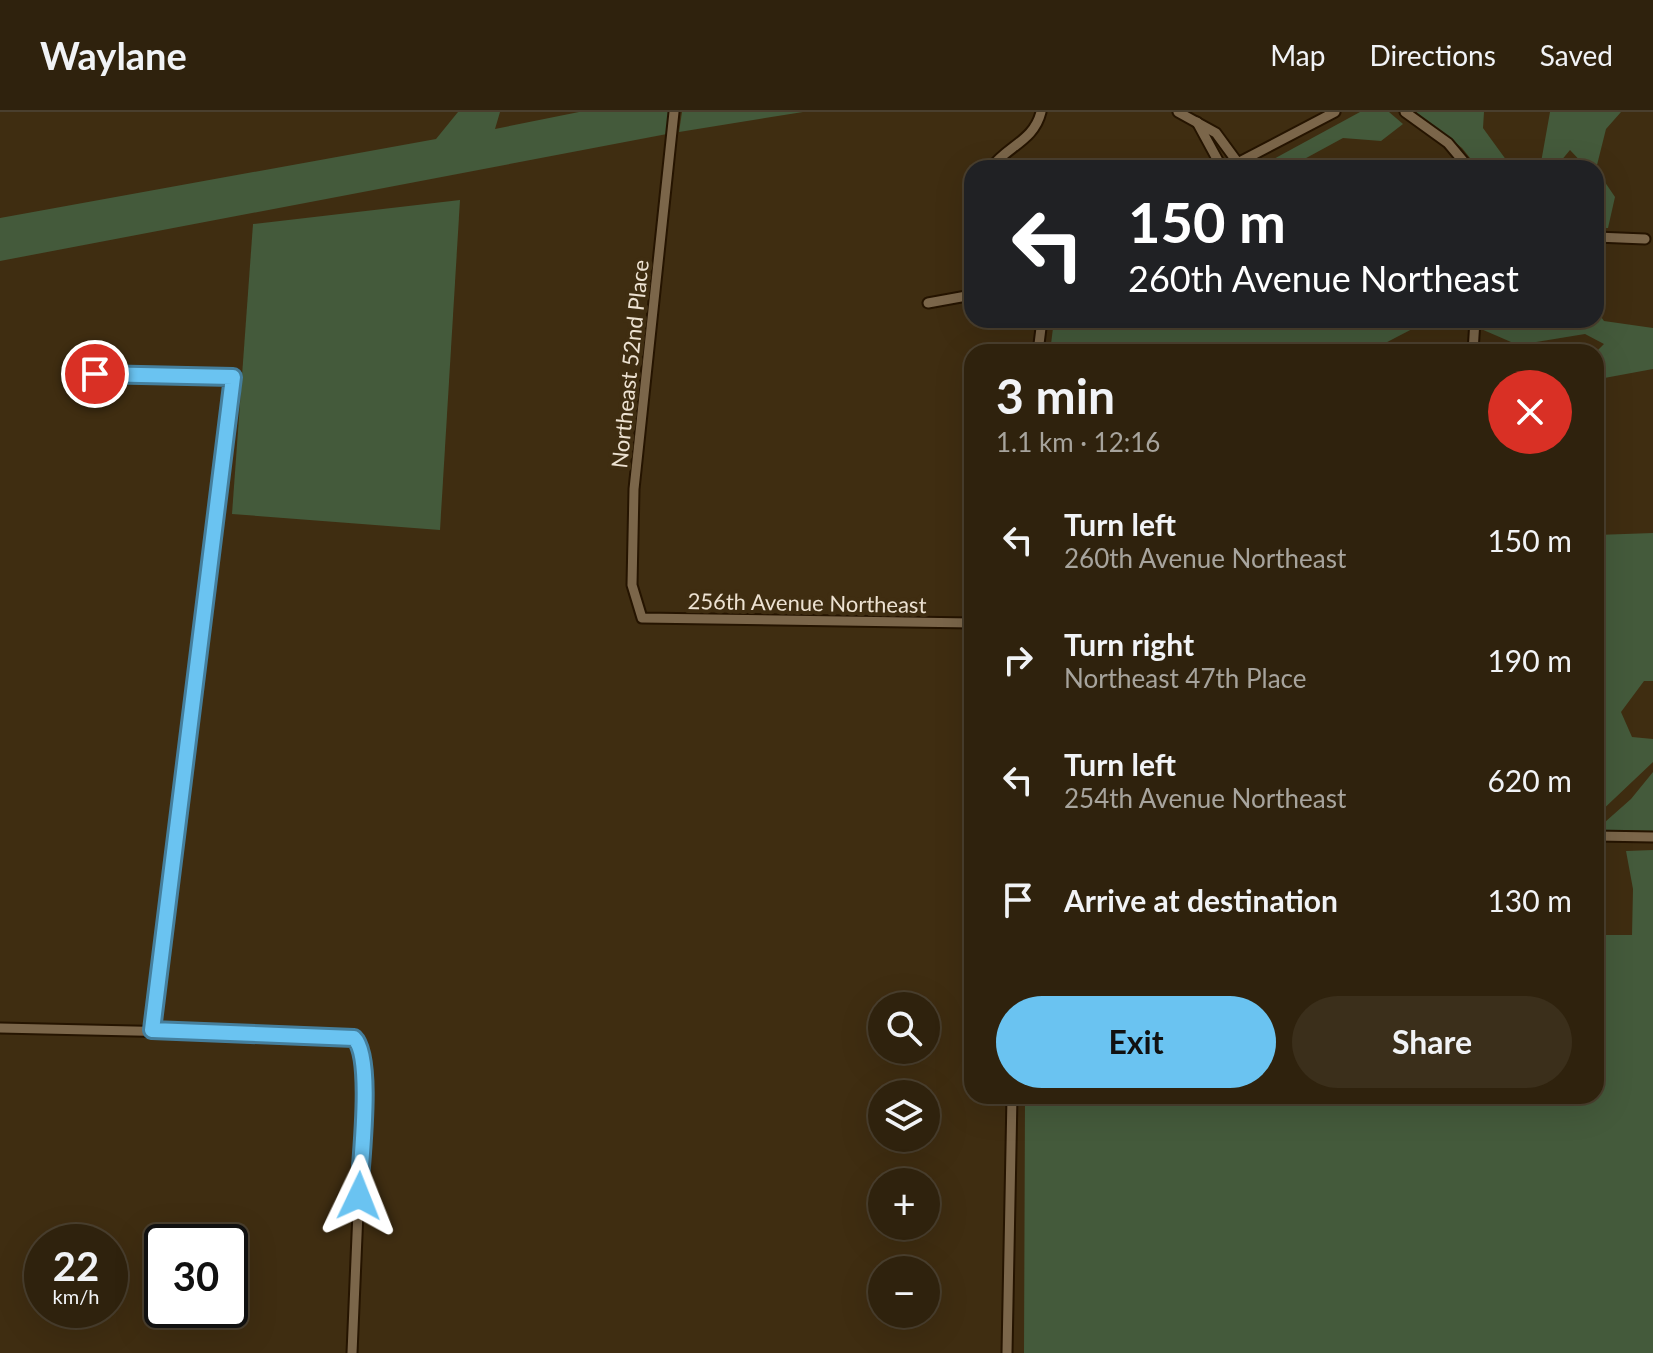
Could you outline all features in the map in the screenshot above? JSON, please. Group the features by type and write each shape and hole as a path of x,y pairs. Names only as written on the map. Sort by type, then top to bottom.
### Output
{"street":[{"name":"Northeast 52nd Place","path":"642,618 632,585 634,489 674,112"},
{"path":"1001,160 1038,125 1041,112"},
{"path":"1178,112 1216,133 1230,160"},
{"path":"1244,160 1335,112"},
{"path":"1405,112 1448,143 1462,160"},
{"path":"1197,122 1218,160"},
{"path":"1604,237 1645,239"},
{"path":"928,303 964,296"},
{"path":"95,374 233,377 152,1030"},
{"name":"256th Avenue Northeast","path":"642,618 964,623"},
{"path":"1604,836 1653,837"},
{"path":"0,1028 349,1036 361,1045 364,1071 352,1353"},
{"path":"1007,1353 1012,1104"}],"green space":[{"path":"458,112 500,112 495,129 579,112 670,112 667,134 0,261 0,218 436,139"},
{"path":"682,112 803,112 679,132"},
{"path":"1360,112 1389,112 1403,124 1381,141 1343,138 1303,160 1272,160"},
{"path":"1416,112 1484,112 1483,128 1506,160 1472,160 1462,148"},
{"path":"1550,112 1621,112 1606,129 1598,160 1579,160 1570,150 1562,160 1541,160"},
{"path":"1604,181 1615,197 1608,228 1604,228"},
{"path":"460,200 440,530 232,514 253,224"},
{"path":"1604,321 1653,328 1653,369 1604,378 1604,344 1585,334 1516,344 1481,329 1604,328"},
{"path":"1053,328 1414,328 1383,344 1051,344"},
{"path":"1653,533 1653,681 1644,681 1621,712 1632,737 1653,739 1653,762 1604,808 1604,535"},
{"path":"1653,772 1653,831 1604,830 1604,823 1631,799"},
{"path":"1653,850 1653,1353 1024,1353 1025,1104 1604,1104 1604,935 1632,935 1633,889 1626,851"}],"route":[{"path":"95,374 233,377 217,531 152,1030 354,1038 361,1045 364,1071 359,1196"}]}
